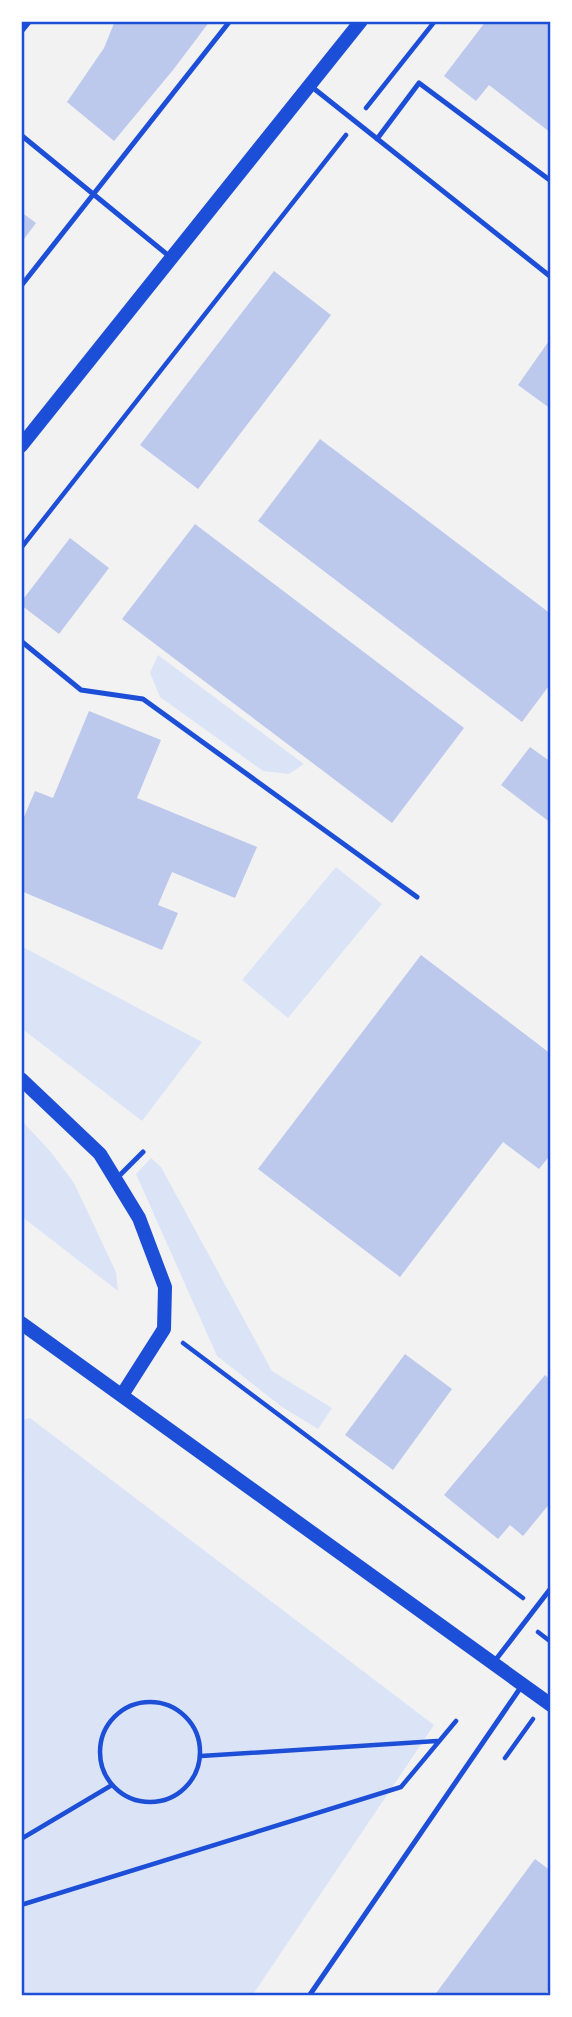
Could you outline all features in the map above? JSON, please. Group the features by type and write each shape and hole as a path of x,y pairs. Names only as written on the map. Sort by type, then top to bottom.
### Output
{"main road":[{"path":"21,446 361,21"},
{"path":"21,1079 100,1154 139,1218 165,1287 164,1329 122,1395"},
{"path":"21,1323 548,1703"}],"lane":[{"path":"21,32 30,21"},
{"path":"21,286 230,21"},
{"path":"377,139 419,83 551,181"},
{"path":"310,85 551,277"},
{"path":"21,135 172,258"},
{"path":"21,641 81,690 144,699 417,897"},
{"path":"115,1180 143,1152"},
{"path":"492,1664 551,1588"},
{"path":"309,1996 522,1686"}],"path":[{"path":"21,548 435,21"},
{"path":"164,1329 536,1608 543,1615 532,1628 551,1642"},
{"path":"152,1702 167,1705 182,1713 193,1724 200,1740 201,1756 197,1772 188,1787 174,1797 158,1802 141,1802 125,1796 112,1785 103,1771 100,1754 102,1737 109,1723 121,1711 135,1704 152,1702"},
{"path":"505,1758 548,1703"},
{"path":"21,1905 401,1787 456,1721"},
{"path":"201,1756 438,1741"},
{"path":"21,1839 112,1785"}],"shaded area":[{"path":"158,655 304,764 289,774 263,771 160,697 150,673"},
{"path":"336,867 382,904 288,1018 242,980"},
{"path":"21,946 202,1042 142,1121 21,1028"},
{"path":"21,1120 51,1152 74,1183 116,1272 118,1291 21,1216"},
{"path":"151,1158 161,1167 272,1371 332,1408 318,1429 282,1407 217,1356 136,1174"},
{"path":"30,1418 434,1725 252,1996 21,1996 21,1481 25,1478 21,1470 21,1420"}],"building":[{"path":"115,21 210,21 114,141 67,102 104,48"},
{"path":"486,21 551,21 551,133 489,85 476,101 444,76"},
{"path":"21,212 36,223 21,243"},
{"path":"274,271 331,315 198,489 140,445"},
{"path":"551,338 551,409 518,385"},
{"path":"320,439 551,614 551,683 522,722 258,521"},
{"path":"195,524 464,728 392,823 122,619"},
{"path":"70,538 109,568 59,634 21,605 21,602"},
{"path":"89,711 161,740 137,798 257,847 235,898 172,872 158,905 178,913 162,950 21,891 21,824 35,791 53,798"},
{"path":"530,747 551,762 551,823 501,785"},
{"path":"421,955 551,1054 551,1154 539,1169 503,1142 400,1277 258,1169"},
{"path":"405,1354 452,1389 393,1470 345,1435"},
{"path":"545,1375 551,1380 551,1502 523,1536 510,1525 498,1539 444,1495"},
{"path":"535,1859 551,1871 551,1986 544,1996 434,1996"}]}
